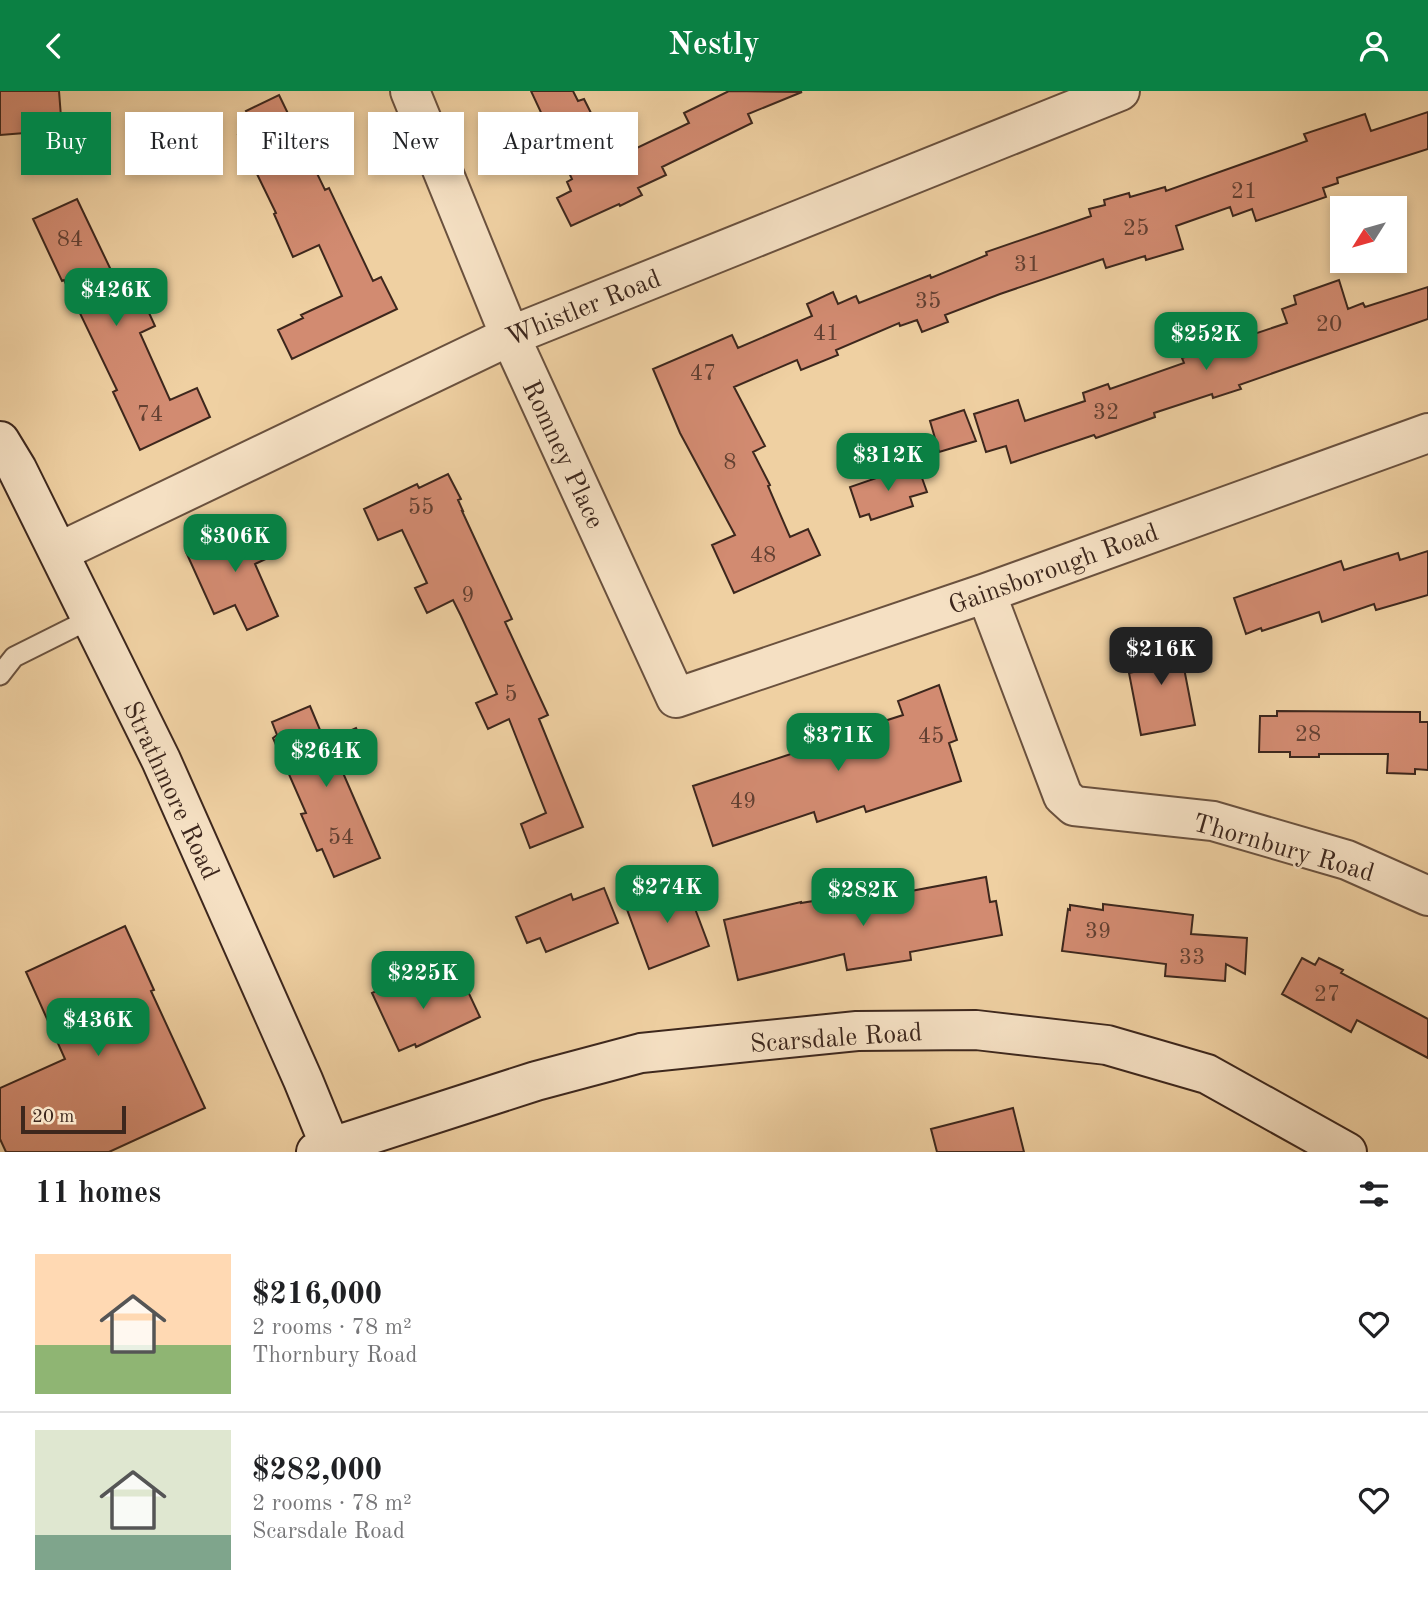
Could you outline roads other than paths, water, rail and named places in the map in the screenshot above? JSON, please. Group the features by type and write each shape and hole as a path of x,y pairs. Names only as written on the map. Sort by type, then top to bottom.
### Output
{"street":[{"name":"Romney Place","path":"410,91 510,336 676,698"},
{"name":"Whistler Road","path":"59,552 510,336 1119,91"},
{"name":"Gainsborough Road","path":"676,698 986,593 1428,433"},
{"name":"Strathmore Road","path":"0,441 17,468 161,760 303,1080 322,1150"},
{"name":"Thornbury Road","path":"986,593 1063,796 1073,806 1213,821 1348,860 1428,896"},
{"name":"Scarsdale Road","path":"322,1150 536,1081 641,1053 857,1031 976,1030 1107,1045 1207,1074 1347,1152"}],"lane":[{"path":"0,675 14,657 90,619"}]}
